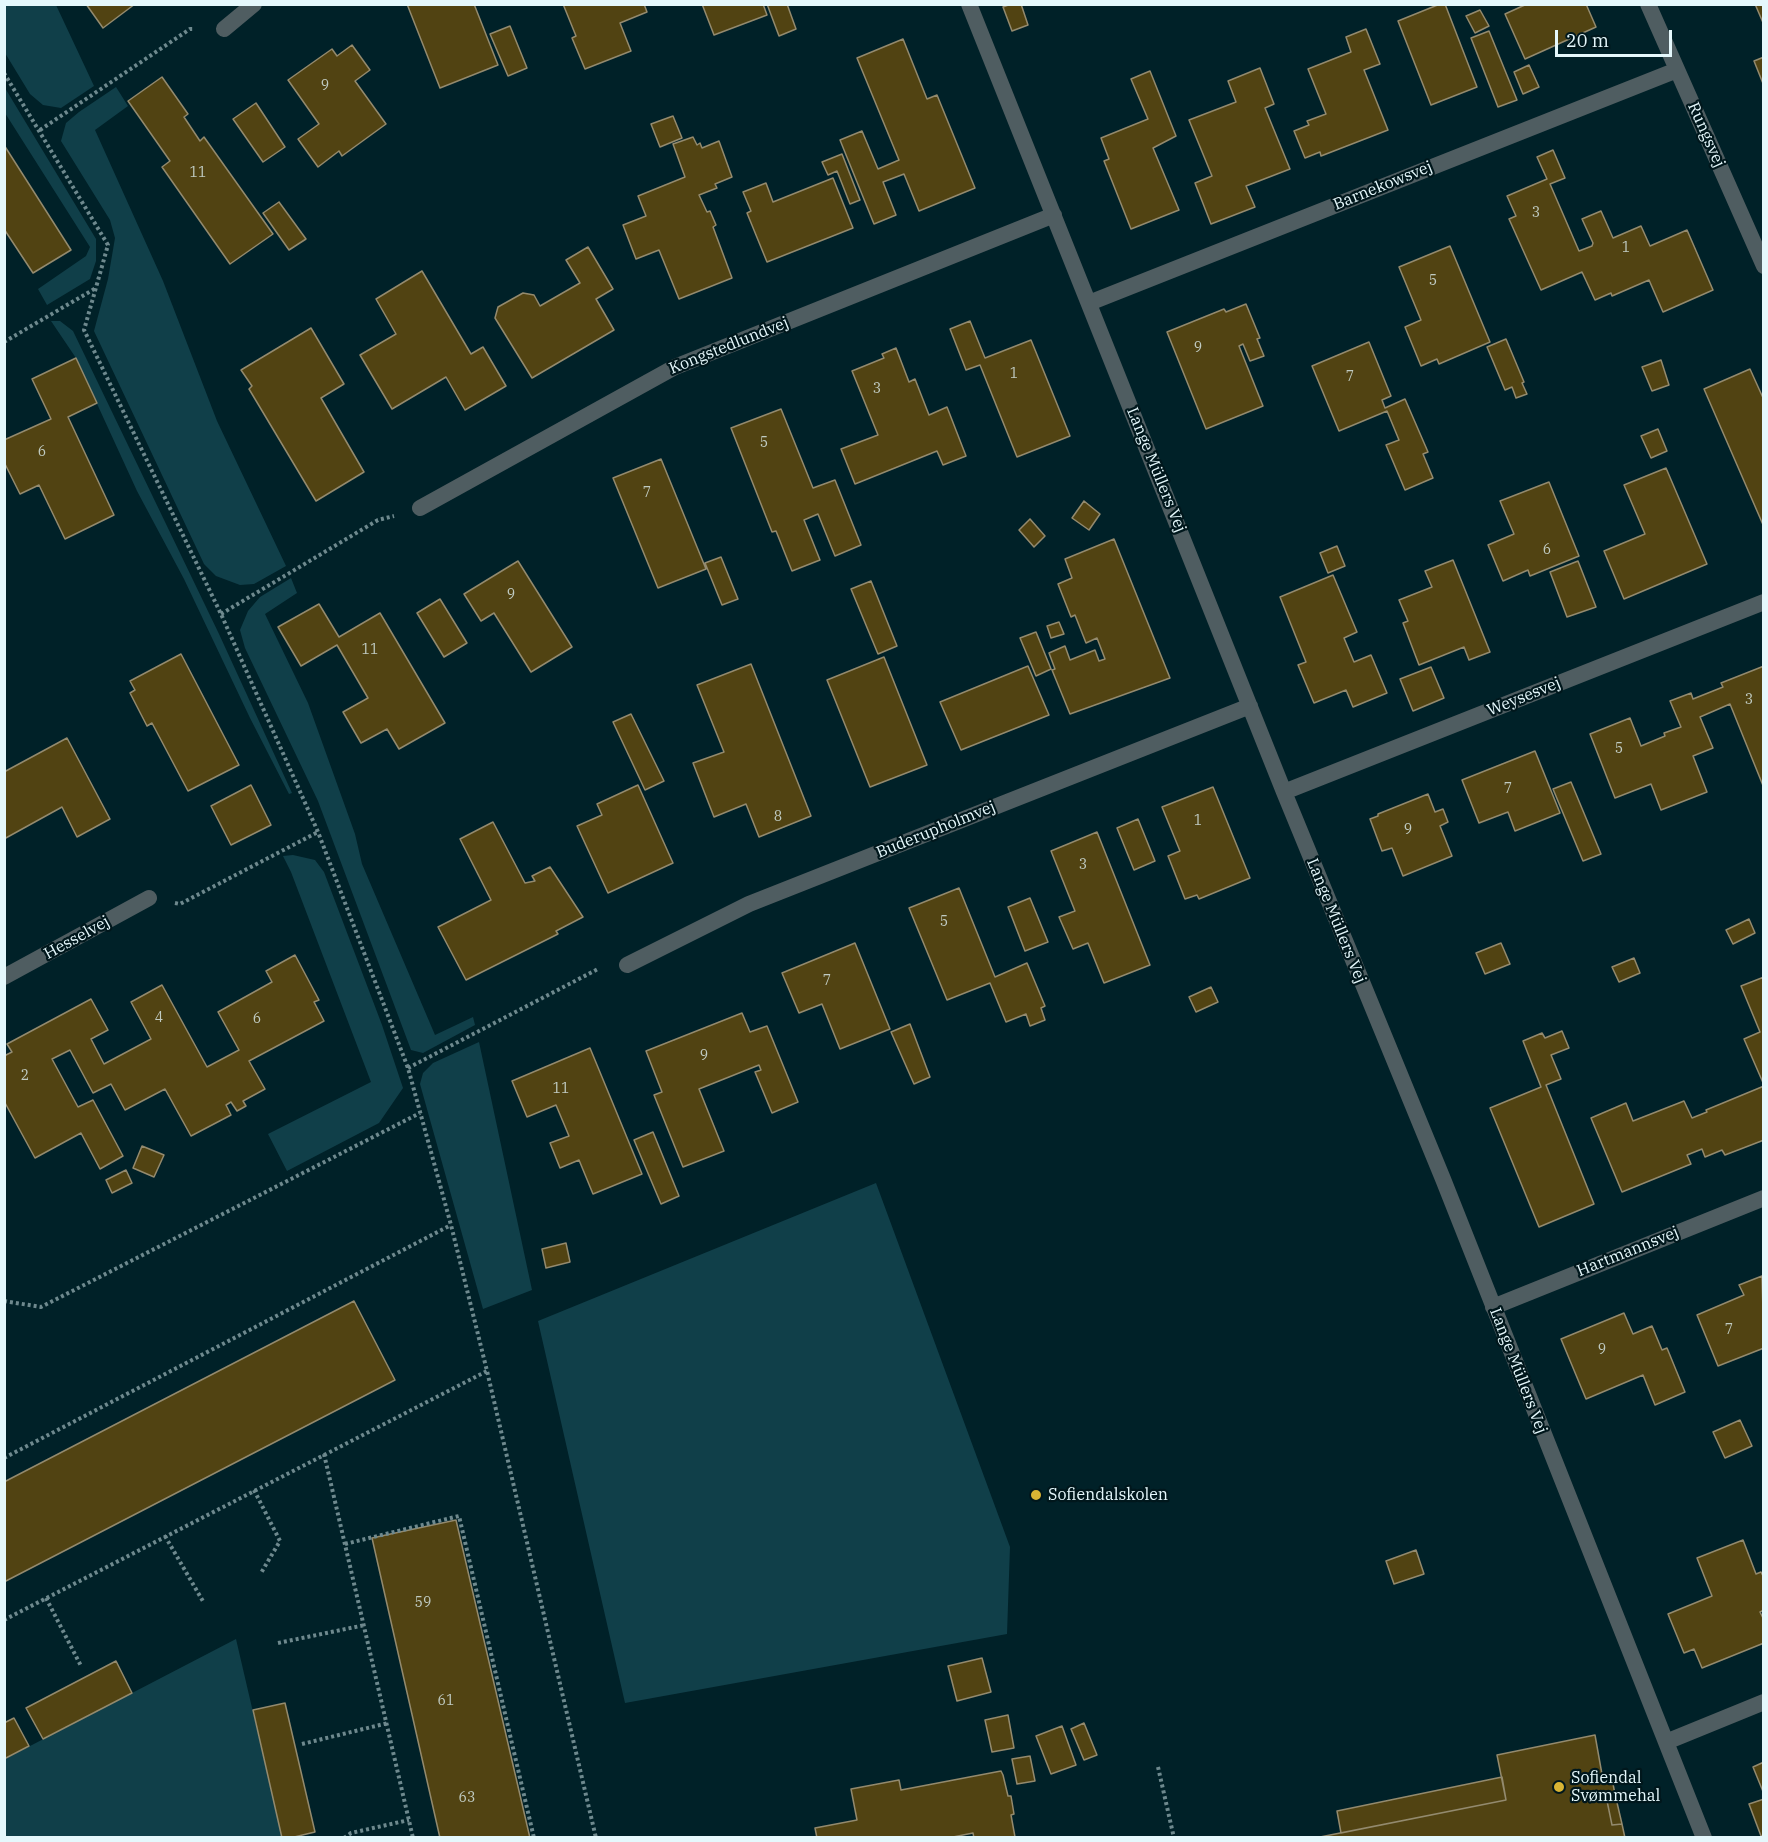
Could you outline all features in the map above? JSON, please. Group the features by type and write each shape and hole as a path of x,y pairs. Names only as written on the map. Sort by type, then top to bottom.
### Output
{"street":[{"path":"224,29 254,4"},
{"name":"Lange Müllers Vej","path":"969,4 1284,792 1443,1179 1704,1838"},
{"name":"Rungsvej","path":"1648,4 1764,266"},
{"name":"Barnekowsvej","path":"1089,303 1677,70"},
{"name":"Kongstedlundvej","path":"420,508 675,367 1054,215"},
{"name":"Weysesvej","path":"1284,792 1764,602"},
{"name":"Buderupholmvej","path":"627,965 749,904 1250,706"},
{"name":"Hesselvej","path":"4,977 149,898"},
{"name":"Hartmannsvej","path":"1493,1307 1764,1198"},
{"path":"1666,1742 1764,1702"}],"path":[{"path":"40,130 190,29 224,29"},
{"path":"4,73 108,245 84,330 221,614 318,832 408,1068 452,1225 596,1838"},
{"path":"4,342 96,288"},
{"path":"221,614 378,520 420,508"},
{"path":"149,898 180,904 318,832"},
{"path":"408,1068 596,969 627,965"},
{"path":"4,1301 41,1306 420,1113"},
{"path":"4,1458 452,1225"},
{"path":"4,1620 487,1371"},
{"path":"324,1454 413,1838"},
{"path":"254,1490 280,1541 261,1573"},
{"path":"345,1544 459,1516 534,1838"},
{"path":"165,1536 204,1603"},
{"path":"46,1598 81,1666"},
{"path":"278,1643 365,1625"},
{"path":"302,1744 388,1723"},
{"path":"1158,1767 1174,1838"},
{"path":"344,1838 351,1833 409,1820"}],"shaded area":[{"path":"5,4 56,5 94,86 61,108 43,105 30,94 5,53"},
{"path":"116,87 128,106 95,130 163,281 217,421 286,566 254,584 240,585 216,576 204,564 94,331 108,279 115,238 110,220 61,141 66,123"},
{"path":"5,88 96,239 96,261 90,279 47,305 38,289 86,256 90,247 5,113"},
{"path":"51,321 60,321 73,331 219,634 292,793 289,794 184,579 137,491 76,358"},
{"path":"291,578 297,593 265,614 308,703 355,834 362,864 435,1035 473,1017 475,1025 423,1053 411,1050 318,801 245,648 240,630 248,611 260,597"},
{"path":"293,855 315,860 324,872 382,1025 403,1088 379,1123 287,1171 268,1134 371,1082 283,856"},
{"path":"479,1042 532,1290 483,1309 420,1084 423,1073 433,1063"},
{"path":"876,1183 1010,1547 1007,1634 625,1703 538,1321"},
{"path":"236,1639 282,1837 5,1838 5,1759"}],"building":[{"path":"86,4 135,4 103,28"},
{"path":"407,4 474,4 498,65 440,88"},
{"path":"563,4 644,4 647,12 620,23 631,51 585,69 572,38 576,36"},
{"path":"702,4 763,4 767,15 714,35"},
{"path":"767,4 787,4 796,29 779,36"},
{"path":"1021,4 1028,25 1012,31 1003,7"},
{"path":"1445,4 1477,87 1431,105 1398,21"},
{"path":"1527,4 1586,4 1596,27 1525,59 1505,14"},
{"path":"1755,4 1764,4 1764,25"},
{"path":"1480,10 1489,26 1475,33 1466,16"},
{"path":"510,26 527,68 508,76 490,34"},
{"path":"1366,29 1380,64 1364,70 1388,130 1321,156 1320,152 1305,158 1294,131 1309,125 1307,121 1326,114 1308,69 1351,52 1346,37"},
{"path":"1489,31 1517,100 1498,107 1471,38"},
{"path":"903,39 927,99 937,95 975,188 919,211 904,174 883,182 896,215 874,224 840,140 862,131 878,169 899,160 857,58"},
{"path":"352,45 370,70 355,81 386,124 342,156 339,151 318,167 298,139 319,124 288,80 332,49 337,56"},
{"path":"1764,57 1764,86 1754,61"},
{"path":"1529,65 1539,87 1523,94 1514,72"},
{"path":"1260,68 1274,104 1265,108 1290,169 1246,186 1255,207 1211,224 1195,183 1212,176 1189,120 1236,102 1228,81"},
{"path":"1150,71 1176,136 1153,148 1179,210 1131,229 1104,161 1109,159 1101,138 1148,119 1131,79"},
{"path":"162,77 188,114 184,117 200,141 204,137 273,234 230,264 162,167 170,161 128,101"},
{"path":"256,103 285,147 263,162 233,119"},
{"path":"673,116 682,138 660,147 651,124"},
{"path":"693,137 697,145 700,143 702,148 719,141 732,177 715,184 717,188 699,195 716,225 713,227 732,278 679,299 659,250 636,259 623,225 646,216 638,196 685,177 673,144"},
{"path":"4,145 71,250 33,273 4,229"},
{"path":"1553,150 1565,178 1550,184 1579,251 1592,246 1593,243 1582,219 1601,211 1613,238 1641,226 1650,246 1687,230 1713,290 1663,312 1649,280 1612,296 1611,293 1595,300 1582,272 1541,290 1509,219 1516,216 1507,196 1547,179 1537,157"},
{"path":"842,154 860,200 850,204 837,171 828,175 822,162"},
{"path":"833,178 853,228 767,262 747,213 751,211 743,192 766,183 773,202"},
{"path":"279,202 306,239 289,250 263,213"},
{"path":"1450,246 1490,342 1439,364 1437,359 1421,366 1405,327 1421,320 1399,267"},
{"path":"588,247 613,289 596,299 614,330 532,378 495,318 498,307 523,293 534,295 540,306 580,283 566,260"},
{"path":"422,271 471,354 483,347 506,386 465,410 446,377 392,409 360,355 396,334 376,299"},
{"path":"1246,304 1260,338 1257,339 1264,356 1250,361 1243,344 1239,346 1263,406 1206,429 1167,332 1224,309 1226,312"},
{"path":"970,321 985,358 1031,340 1070,436 1017,457 980,365 966,370 950,329"},
{"path":"311,328 344,384 321,398 364,472 316,501 249,389 252,386 241,370"},
{"path":"1506,339 1527,394 1516,398 1512,387 1505,390 1487,347"},
{"path":"1369,342 1391,396 1382,400 1385,408 1405,399 1428,452 1423,454 1433,478 1405,490 1386,445 1399,440 1387,411 1339,431 1312,366"},
{"path":"896,348 909,382 915,379 929,415 947,407 966,456 943,465 937,451 855,484 841,449 878,435 852,371 884,358 882,354"},
{"path":"76,358 97,403 68,417 114,515 65,539 39,485 20,494 4,462 4,440 51,419 32,379"},
{"path":"1661,360 1669,385 1652,391 1642,367"},
{"path":"1750,369 1764,400 1764,527 1704,389"},
{"path":"781,409 813,488 835,480 861,545 835,556 818,514 804,520 820,560 792,571 776,531 772,532 731,428"},
{"path":"1658,429 1667,451 1651,458 1641,436"},
{"path":"661,459 706,569 658,588 613,478"},
{"path":"1666,468 1707,564 1624,599 1604,551 1645,534 1624,485"},
{"path":"1549,482 1579,556 1530,576 1528,570 1503,581 1488,545 1514,534 1500,501"},
{"path":"1084,501 1100,514 1089,530 1072,518"},
{"path":"1030,519 1045,536 1034,547 1019,530"},
{"path":"1114,539 1170,678 1070,714 1052,670 1055,669 1049,653 1065,646 1070,660 1095,650 1099,661 1105,659 1097,638 1086,643 1075,615 1071,617 1058,584 1072,578 1065,559"},
{"path":"1337,546 1345,566 1328,573 1320,553"},
{"path":"721,557 738,599 722,605 705,563"},
{"path":"1453,560 1490,652 1469,660 1464,647 1419,665 1403,623 1408,621 1399,600 1432,587 1425,571"},
{"path":"518,561 572,647 531,672 494,613 481,621 464,594"},
{"path":"1578,561 1596,607 1567,617 1550,572"},
{"path":"1333,575 1357,632 1344,638 1354,662 1371,655 1387,693 1353,707 1346,690 1314,703 1298,665 1306,662 1280,597"},
{"path":"871,581 897,646 878,654 851,589"},
{"path":"440,599 467,643 444,657 417,613"},
{"path":"319,604 339,637 380,613 445,723 399,749 387,729 361,743 343,712 368,698 337,645 301,666 278,627"},
{"path":"1059,622 1064,634 1051,638 1047,626"},
{"path":"1036,632 1051,669 1036,676 1020,638"},
{"path":"181,654 239,765 188,791 152,723 147,726 130,693 135,690 130,681"},
{"path":"884,657 927,765 870,787 827,680"},
{"path":"751,664 811,816 759,837 746,804 714,817 693,763 724,752 697,685"},
{"path":"1028,666 1049,715 961,750 940,702"},
{"path":"1764,666 1764,788 1730,704 1700,717 1713,748 1693,756 1707,792 1661,810 1651,784 1615,798 1590,734 1630,718 1641,746 1665,736 1664,733 1681,727 1670,701 1691,693 1693,699 1723,687 1721,683"},
{"path":"1431,667 1444,698 1413,711 1400,679"},
{"path":"631,714 664,781 645,790 613,722"},
{"path":"67,738 110,819 77,837 62,807 4,839 4,772"},
{"path":"1535,751 1560,813 1515,831 1508,812 1479,823 1462,780"},
{"path":"1571,782 1601,854 1583,861 1553,789"},
{"path":"251,785 271,825 231,845 211,806"},
{"path":"638,785 673,863 608,893 577,826 602,815 597,804"},
{"path":"1213,787 1250,878 1199,899 1197,895 1185,899 1168,856 1180,851 1162,807"},
{"path":"1428,794 1435,812 1443,809 1448,822 1440,826 1452,856 1403,876 1392,848 1382,851 1370,819"},
{"path":"1138,819 1155,861 1134,870 1117,828"},
{"path":"493,822 525,883 535,881 532,876 550,867 583,917 556,931 558,934 466,980 438,927 491,900 460,839"},
{"path":"1097,832 1150,965 1104,983 1088,943 1073,949 1059,917 1075,911 1051,851"},
{"path":"959,888 995,977 1027,963 1045,1006 1041,1008 1045,1020 1030,1026 1026,1014 1006,1022 990,983 947,1000 909,908"},
{"path":"1030,898 1048,942 1025,951 1008,907"},
{"path":"1749,919 1755,933 1733,944 1726,930"},
{"path":"855,943 890,1029 840,1049 822,1004 799,1013 782,973"},
{"path":"1501,943 1510,964 1485,974 1476,953"},
{"path":"295,955 319,1000 314,1002 324,1021 249,1061 265,1089 243,1101 246,1106 237,1111 231,1102 226,1105 231,1115 191,1136 165,1089 125,1110 111,1084 93,1093 70,1050 52,1059 78,1107 93,1100 123,1156 100,1169 81,1133 35,1158 4,1101 4,1056 12,1052 7,1044 91,999 108,1030 91,1039 104,1064 151,1039 131,1002 162,985 207,1067 239,1050 218,1012 272,982 266,971"},
{"path":"1634,958 1640,973 1619,982 1612,967"},
{"path":"1764,977 1764,1085 1744,1039 1760,1032 1741,986"},
{"path":"1211,987 1218,1002 1196,1012 1189,997"},
{"path":"742,1013 750,1032 767,1026 798,1102 772,1113 755,1072 761,1070 759,1065 699,1089 724,1151 683,1167 654,1095 662,1092 646,1051"},
{"path":"910,1024 930,1077 914,1084 891,1032"},
{"path":"1562,1031 1569,1048 1551,1055 1561,1079 1546,1085 1594,1204 1539,1227 1490,1108 1541,1087 1523,1041 1542,1033 1545,1038"},
{"path":"590,1048 642,1174 593,1194 579,1160 560,1168 550,1143 569,1136 556,1105 527,1117 512,1081"},
{"path":"1764,1086 1764,1140 1725,1155 1722,1150 1705,1157 1702,1149 1687,1155 1691,1164 1622,1192 1591,1118 1626,1103 1633,1121 1684,1101 1692,1118"},
{"path":"653,1132 679,1196 661,1204 634,1140"},
{"path":"142,1146 164,1155 154,1177 133,1168"},
{"path":"126,1170 132,1183 112,1193 106,1180"},
{"path":"566,1243 570,1262 546,1268 542,1249"},
{"path":"1762,1276 1764,1348 1718,1366 1697,1315 1744,1295 1739,1285"},
{"path":"354,1301 395,1380 4,1582 4,1482"},
{"path":"1624,1313 1633,1334 1652,1326 1662,1350 1667,1348 1685,1392 1655,1405 1643,1375 1586,1399 1561,1339"},
{"path":"1740,1420 1752,1446 1725,1458 1713,1432"},
{"path":"456,1520 530,1838 440,1838 372,1538"},
{"path":"1743,1540 1756,1574 1761,1572 1764,1578 1764,1610 1760,1612 1764,1620 1764,1643 1702,1668 1694,1649 1684,1653 1668,1614 1712,1596 1697,1558"},
{"path":"1416,1550 1424,1574 1394,1584 1386,1561"},
{"path":"982,1658 991,1692 957,1701 948,1666"},
{"path":"116,1661 132,1693 43,1739 26,1708"},
{"path":"285,1703 315,1832 290,1838 282,1838 253,1710"},
{"path":"1008,1715 1014,1748 992,1752 985,1720"},
{"path":"14,1718 29,1746 4,1759 4,1723"},
{"path":"1084,1723 1097,1755 1084,1760 1071,1729"},
{"path":"1062,1726 1076,1765 1051,1774 1036,1736"},
{"name":"Sofiendal Svømmehal","path":"1595,1735 1603,1780 1612,1779 1615,1794 1606,1796 1612,1825 1622,1824 1625,1838 1315,1838 1506,1800 1497,1755"},
{"path":"1030,1756 1035,1781 1017,1784 1012,1759"},
{"path":"1764,1762 1764,1794 1753,1767"},
{"path":"1001,1771 1008,1796 1011,1796 1014,1814 1011,1815 1015,1837 974,1838 973,1833 948,1838 817,1838 815,1828 857,1820 851,1789 899,1780 901,1790"},
{"path":"1502,1777 1506,1800 1341,1833 1337,1811"},
{"path":"1615,1794 1622,1824 1612,1825 1606,1796"},
{"path":"1764,1799 1764,1835 1761,1836 1749,1804"}],"place":[{"name":"Sofiendalskolen","path":"1036,1495"},
{"name":"Sofiendal Svømmehal","path":"1559,1787"}]}
